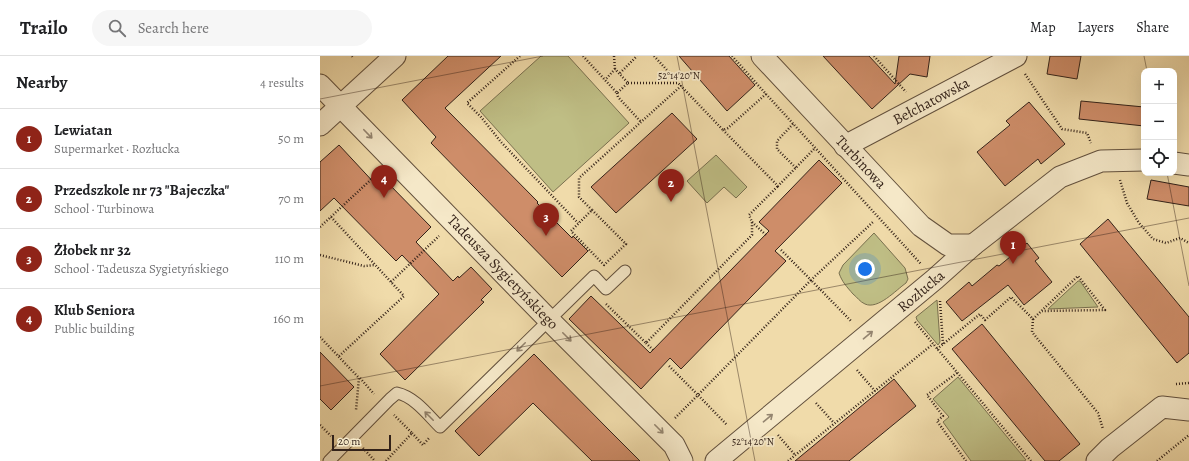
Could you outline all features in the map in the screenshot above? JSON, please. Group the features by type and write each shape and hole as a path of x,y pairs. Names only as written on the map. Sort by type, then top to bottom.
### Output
{"street":[{"path":"320,126 395,56"},
{"name":"Turbinowa","path":"762,56 921,226 948,245 973,245"},
{"name":"Bełchatowska","path":"845,146 1015,57"},
{"name":"Tadeusza Sygietyńskiego","path":"320,85 549,320 674,445 682,461"},
{"name":"Rozłucka","path":"716,461 935,279 973,245 1060,177 1101,161 1141,160"},
{"path":"1177,163 1189,165"},
{"path":"1104,454 1162,407 1189,410"}],"lane":[{"path":"329,461 397,393 404,395 419,406 440,427 594,276 606,289 625,270"}],"path":[{"path":"520,56 467,103 481,117 501,142 578,223"},
{"path":"583,56 618,93 618,97 641,122"},
{"path":"614,56 616,69 628,83"},
{"path":"620,74 637,56"},
{"path":"654,56 778,186"},
{"path":"732,56 935,279"},
{"path":"874,56 919,107"},
{"path":"1015,57 1062,129 1087,133 1092,145"},
{"path":"605,80 616,69"},
{"path":"618,93 628,83 680,84"},
{"path":"592,210 571,231 604,265 626,244 592,210 579,197 580,178 680,84"},
{"path":"723,130 728,128 766,94"},
{"path":"793,124 777,141 777,149 796,168"},
{"path":"646,343 752,235 752,222 749,215 815,148"},
{"path":"320,227 382,169"},
{"path":"1118,173 1127,203 1139,223 1153,239 1166,243 1180,238 1189,243"},
{"path":"331,217 404,296 338,357"},
{"path":"752,222 766,235"},
{"path":"672,421 811,280 873,222"},
{"path":"391,282 444,232"},
{"path":"781,250 857,327"},
{"path":"320,255 364,266 375,264"},
{"path":"1042,311 1105,310 1078,276 1033,319 1032,332 1098,413 1104,454"},
{"path":"585,284 653,350"},
{"path":"937,349 980,314 985,320 1011,297 1033,319"},
{"path":"940,300 943,344"},
{"path":"911,317 1030,461"},
{"path":"320,336 359,378 354,436 375,461"},
{"path":"788,461 933,344"},
{"path":"853,365 875,391"},
{"path":"669,366 730,428"},
{"path":"957,373 927,395 943,416 936,421 966,461"},
{"path":"1176,384 1189,383"},
{"path":"813,398 834,424"},
{"path":"774,430 795,455"},
{"path":"1157,461 1189,435"}],"shaded area":[{"path":"541,56 568,56 629,123 553,192 480,111"},
{"path":"716,155 747,187 736,198 724,187 707,203 687,181"},
{"path":"874,233 905,268 908,279 906,283 887,298 881,302 870,305 863,303 853,294 843,282 839,273 843,265"},
{"path":"1078,281 1080,281 1098,307 1048,309"},
{"path":"937,300 940,342 938,345 916,317"},
{"path":"958,377 1026,460 971,461 943,422 949,417 933,399"}],"building":[{"path":"448,56 501,56 445,108 572,238 573,236 588,251 562,277 431,143 436,137 402,100"},
{"path":"679,56 729,56 755,85 727,111"},
{"path":"823,56 869,56 895,84 899,56 930,56 927,77 910,74 872,109"},
{"path":"1050,56 1081,56 1077,79 1047,74"},
{"path":"1081,101 1141,107 1141,126 1079,119"},
{"path":"1029,102 1065,144 1041,164 1038,159 1005,186 977,152 1010,125 1006,121"},
{"path":"672,113 697,139 616,213 591,187"},
{"path":"339,145 378,187 385,180 431,227 416,242 453,281 458,276 459,278 471,267 492,289 481,300 484,302 405,380 380,354 439,294 402,255 396,261 334,198 320,211 320,162"},
{"path":"819,160 842,183 775,251 786,261 681,369 670,358 641,389 569,319 591,296 650,353 769,231 759,222"},
{"path":"1151,180 1189,187 1189,206 1147,199"},
{"path":"1108,219 1189,317 1189,353 1177,363 1080,244"},
{"path":"1027,243 1039,258 1035,261 1052,282 1024,305 1008,285 962,321 946,302 969,282 972,286"},
{"path":"982,324 1080,444 1059,461 1045,461 952,349"},
{"path":"320,352 354,387 331,410 320,399"},
{"path":"534,354 640,461 592,461 533,403 479,456 455,431"},
{"path":"894,379 916,406 849,461 795,461"}],"place":[{"name":"Klub Seniora","path":"384,198"},
{"name":"Przedszkole nr 73 \"Bajeczka\"","path":"671,202"},
{"name":"Żłobek nr 32","path":"546,236"},
{"name":"Lewiatan","path":"1013,264"}]}
